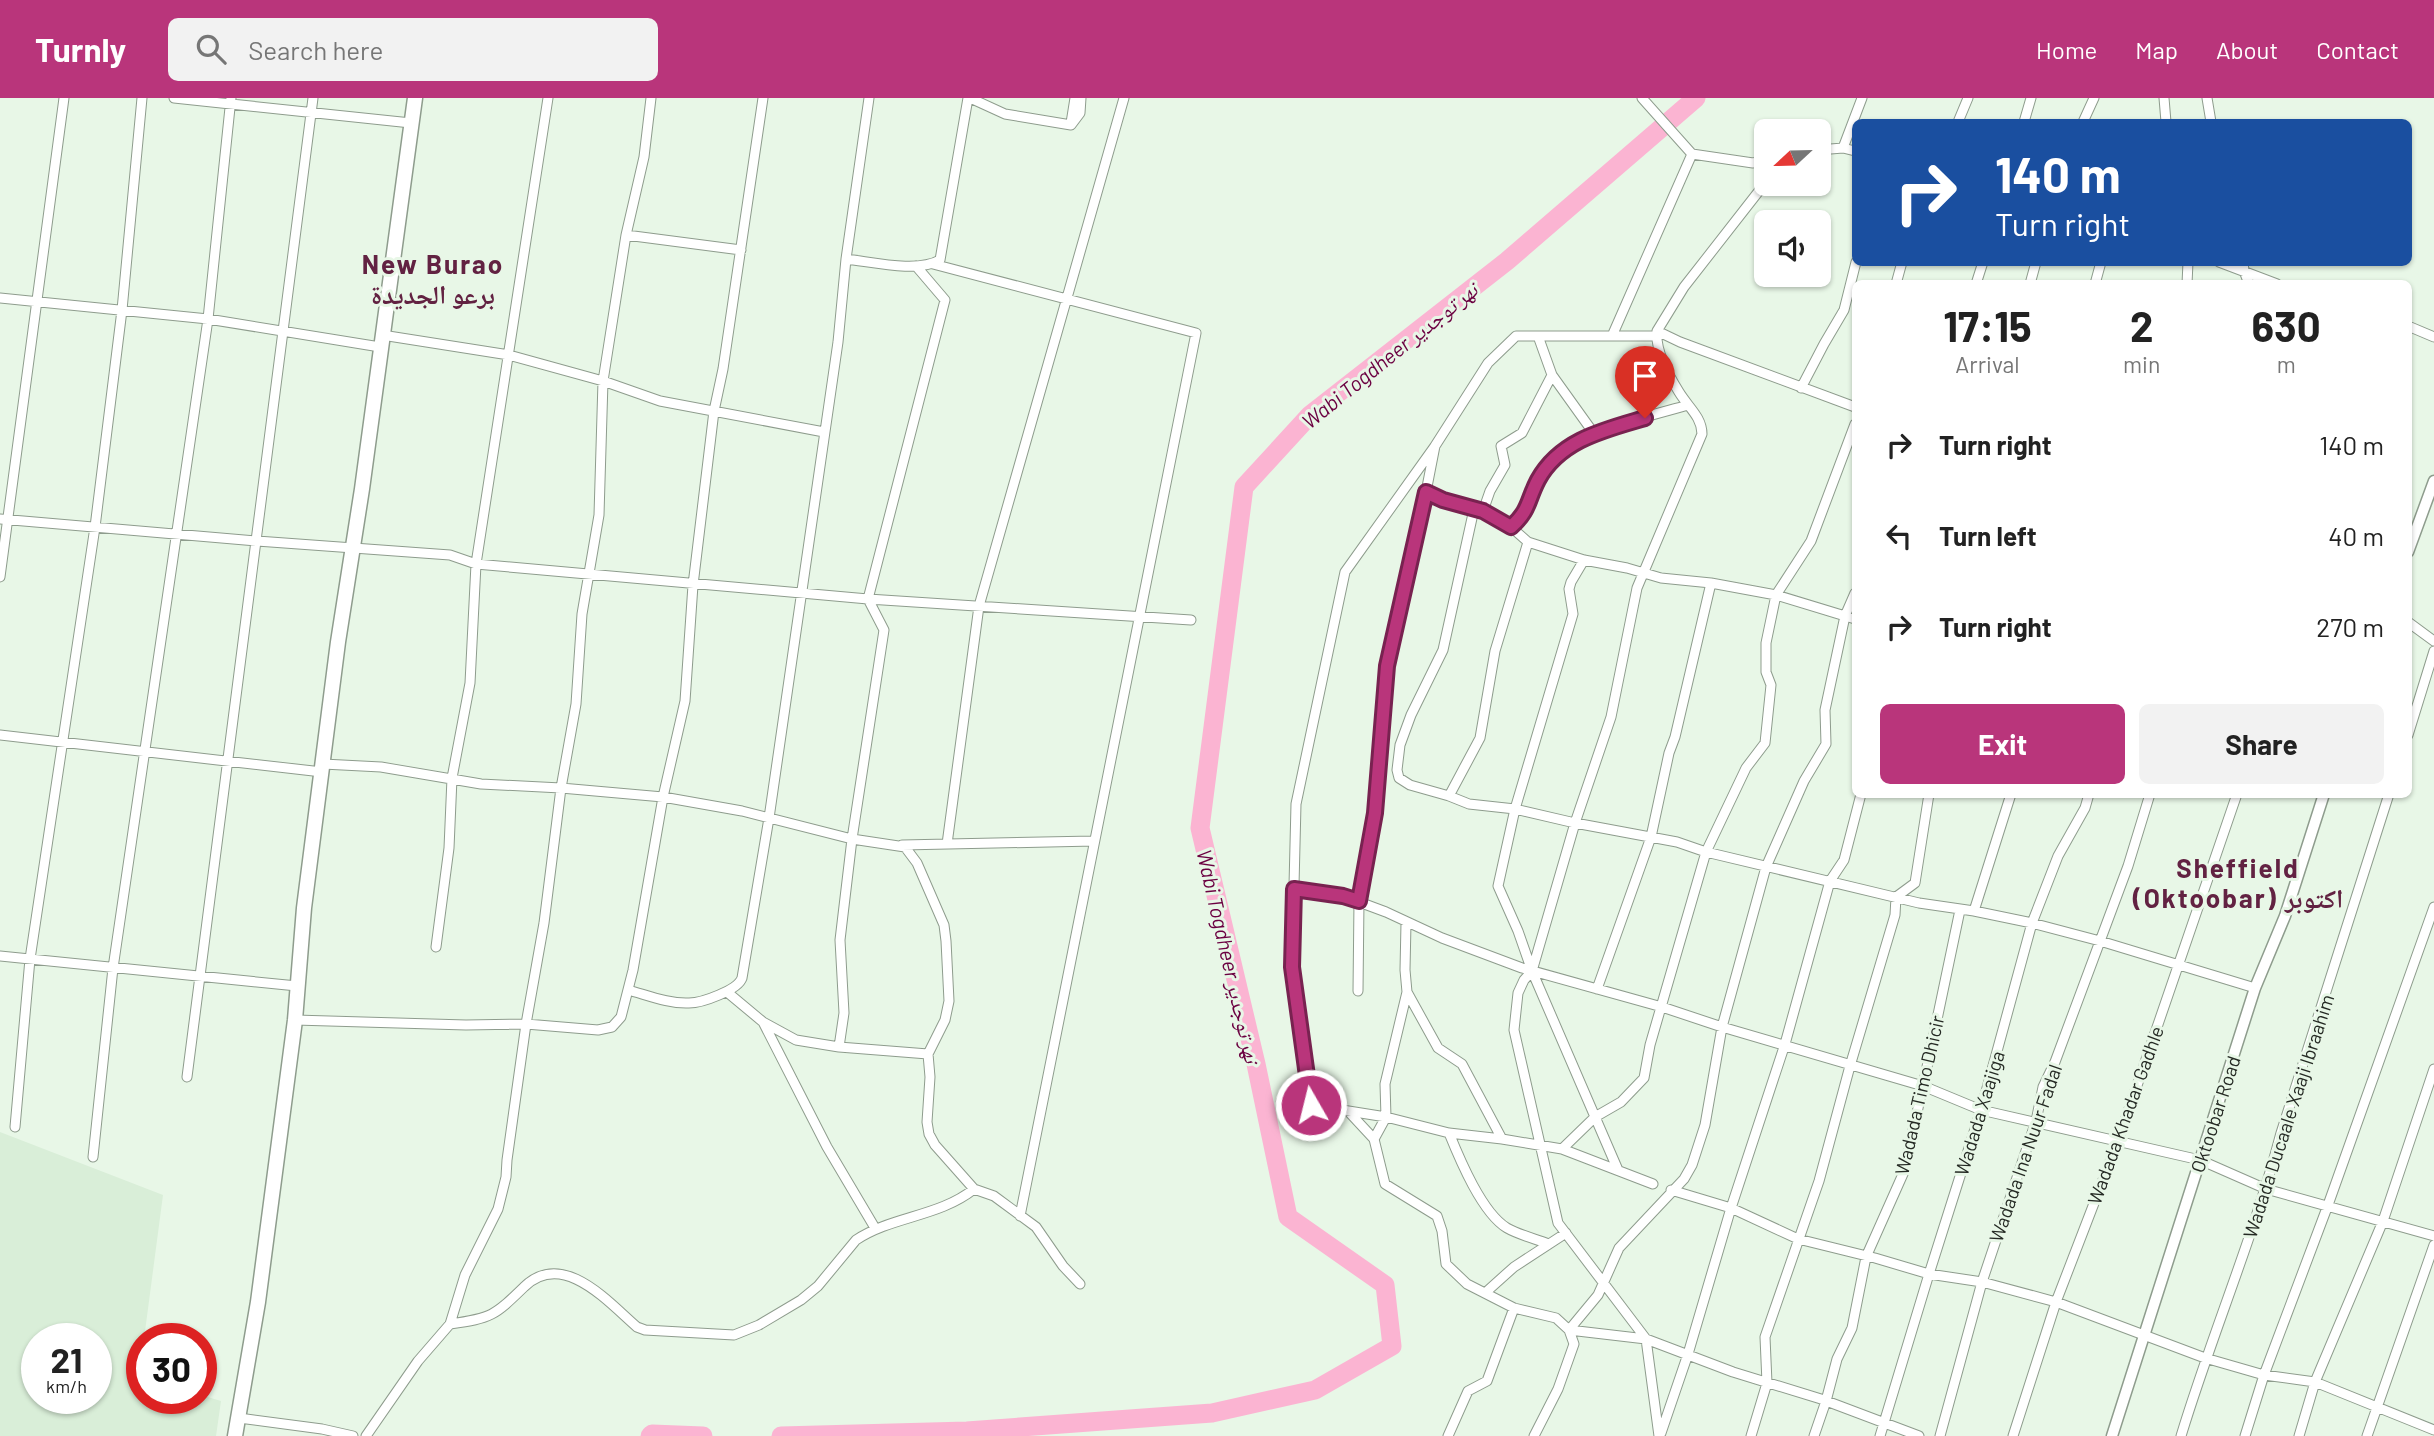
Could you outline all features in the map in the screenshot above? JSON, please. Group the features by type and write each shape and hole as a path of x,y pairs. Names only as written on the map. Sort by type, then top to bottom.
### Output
{"highway":[{"path":"235,1436 258,1301 295,1020 304,908 322,768 415,98"}],"street":[{"path":"0,577 4,519 64,98"},
{"path":"15,1127 30,959 95,527 122,310 142,98"},
{"path":"174,98 231,101 411,123"},
{"path":"187,1077 313,98"},
{"path":"436,947 449,848 452,778 470,683 476,564 548,98"},
{"path":"366,1436 418,1361 450,1324 465,1275 499,1209 503,1192 526,1024 544,923 561,788 576,704 582,614 599,514 603,381 626,235 644,157 651,98"},
{"path":"295,1020 526,1024 598,1030 612,1027 621,1017 663,797 685,701 692,585 714,411 763,98"},
{"path":"628,990 690,1004 727,992 740,983 742,978 769,818 838,342 846,260 869,98"},
{"path":"933,264 940,260 969,98 1004,114 1071,125"},
{"path":"1071,125 1074,98"},
{"path":"1071,125 1080,113 1081,98"},
{"path":"947,844 979,606 1124,98"},
{"path":"1642,98 1692,154 1754,163"},
{"path":"1854,119 1862,98"},
{"path":"1959,119 1968,98"},
{"path":"2025,119 2031,98"},
{"path":"2084,119 2094,98"},
{"path":"2164,98 2166,119"},
{"path":"2207,98 2210,119"},
{"path":"93,1157 113,968 208,319 231,101"},
{"path":"1843,148 1852,124"},
{"path":"1831,149 1852,150"},
{"path":"1612,336 1692,154"},
{"path":"1660,1436 1646,1339 1558,1223 1514,1030 1518,993 1532,971 1611,717 1637,588 1658,533 1692,464 1702,434 1702,424 1679,393 1667,369 1656,333 1684,287 1755,196"},
{"path":"626,235 741,250"},
{"path":"846,260 916,266 933,264 1196,333 1020,1216"},
{"path":"839,1047 844,1013 839,940 884,629 868,599 945,300 916,266"},
{"path":"1801,388 1844,310 1855,266"},
{"path":"2244,267 2269,280"},
{"path":"0,298 208,319 284,331 509,355 603,381 660,401 824,432"},
{"path":"2412,328 2434,337"},
{"path":"1653,1184 1562,1149 1450,1133 1386,1117 1311,1105 1292,967 1296,804 1345,572 1435,446 1488,363 1516,336 1656,333 1852,406"},
{"path":"1538,336 1552,375 1595,435"},
{"path":"1552,375 1522,433 1501,446 1505,465 1478,510 1443,650 1411,715 1400,745 1397,765 1399,778 1410,785 1481,807 1515,809 1576,824 1677,842 1706,852 1896,897 2032,923 2100,940 2256,988"},
{"path":"1511,527 1524,515 1537,482 1549,463 1568,445 1623,424 1688,405"},
{"path":"1562,1149 1595,1117 1621,1101 1644,1078 1650,1045 1706,852 1746,768 1765,743 1771,685 1766,672 1766,643 1776,595 1811,541 1852,432"},
{"path":"1358,991 1359,901 1375,813 1387,666 1435,446"},
{"path":"2412,541 2434,481"},
{"path":"1426,492 1478,510 1511,527 1528,542 1584,559 1628,568 1643,574 1776,595 1850,618 1825,710 1826,744 1804,781 1766,867 1722,1027 1705,1125 1692,1166 1684,1179 1619,1248 1598,1295 1569,1330"},
{"path":"4,519 450,555 476,564 692,585 1191,620"},
{"path":"1449,796 1479,738 1495,651 1528,542"},
{"path":"1584,559 1569,589 1573,614 1515,809 1498,886 1618,1170"},
{"path":"1597,989 1651,837 1711,583"},
{"path":"2412,625 2434,641"},
{"path":"2412,722 2434,651"},
{"path":"0,735 228,761 322,768 381,767 481,783 663,797 769,818 852,839 902,845 1094,841"},
{"path":"1660,1436 1785,1044 1830,880 1844,860 1860,798"},
{"path":"1896,897 1915,883 1928,798"},
{"path":"1974,911 2010,798"},
{"name":"Wadada Xaajiga","path":"1880,1436 1982,1110 2032,923 2058,856 2088,798"},
{"name":"Wadada Ina Nuur Fadal","path":"1940,1436 1982,1282 2036,1121 2043,1087 2055,1062 2128,866 2149,798"},
{"name":"Wadada Khadar Gadhle","path":"2012,1436 2056,1302 2118,1141 2235,798"},
{"name":"Oktoobar Road","path":"2112,1436 2256,988 2285,916 2323,798"},
{"name":"Wadada Ducaale Xaaji Ibraahim","path":"2181,1436 2205,1358 2266,1189 2281,1133 2388,798"},
{"path":"902,845 917,863 944,925 949,1001 945,1020 928,1054 929,1134 935,1145 974,1189 994,1196 1036,1227 1063,1266 1080,1284"},
{"path":"1294,889 1359,901 1406,923 1532,971 1662,1007 1923,1086 1982,1110 2200,1160 2266,1189 2434,1236"},
{"path":"1751,1436 1767,1383 1765,1337 1819,1181 1895,915 1896,897"},
{"path":"2245,1436 2264,1375 2328,1205 2434,907"},
{"name":"Wadada Timo Dhicir","path":"1814,1436 1837,1359 1852,1328 1866,1257 1903,1174 1960,910"},
{"path":"1374,1139 1386,1117 1385,1084 1407,992 1406,923"},
{"path":"0,956 297,986"},
{"path":"727,992 763,1022 796,1040 839,1047 928,1054"},
{"path":"1407,992 1438,1048 1462,1063 1502,1139"},
{"path":"763,1022 827,1147 875,1228"},
{"path":"2299,1436 2315,1382 2383,1221 2434,1069"},
{"path":"1348,1111 1374,1139 1385,1184 1437,1216 1442,1231 1446,1264 1467,1284 1514,1308 1556,1318 1569,1330 1574,1344 1558,1389 1534,1436"},
{"path":"1450,1133 1464,1170 1493,1214 1506,1227 1549,1244"},
{"path":"450,1324 478,1320 500,1311 526,1285 552,1273 579,1280 645,1331 734,1335 759,1325 801,1300 818,1286 856,1240 875,1228 914,1218 952,1203 974,1189"},
{"path":"1671,1190 1731,1208 1798,1239 2056,1302 2205,1358 2264,1375 2315,1382 2434,1430"},
{"path":"1485,1293 1514,1267 1566,1233"},
{"path":"2367,1436 2434,1245"},
{"path":"1448,1436 1468,1391 1487,1381 1514,1308"},
{"path":"1569,1330 1646,1339 1733,1373 1826,1401 1919,1436"},
{"path":"239,1418 323,1429 353,1436"}],"shaded area":[{"path":"0,1132 163,1195 146,1323 126,1323 126,1414 217,1414 217,1400 221,1401 216,1436 0,1436"}],"waterway":[{"name":"Wabi Togdheer نهر توجدير","path":"781,1436 967,1431 1212,1413 1315,1390 1392,1346 1385,1285 1288,1217 1256,1064 1200,828 1244,487 1310,415 1507,261 1696,98"},
{"name":"Wabi Togdheer نهر توجدير","path":"650,1436 703,1436"}],"district":[{"name":"New Burao برعو الجديدة","path":"433,278"},
{"name":"Sheffield (Oktoobar) اكتوبر","path":"2238,882"}],"route":[{"path":"1311,1105 1292,967 1294,889 1359,901 1375,813 1387,666 1426,492 1443,500 1483,511 1511,527 1524,515 1537,482 1549,463 1568,445 1645,418"}]}
